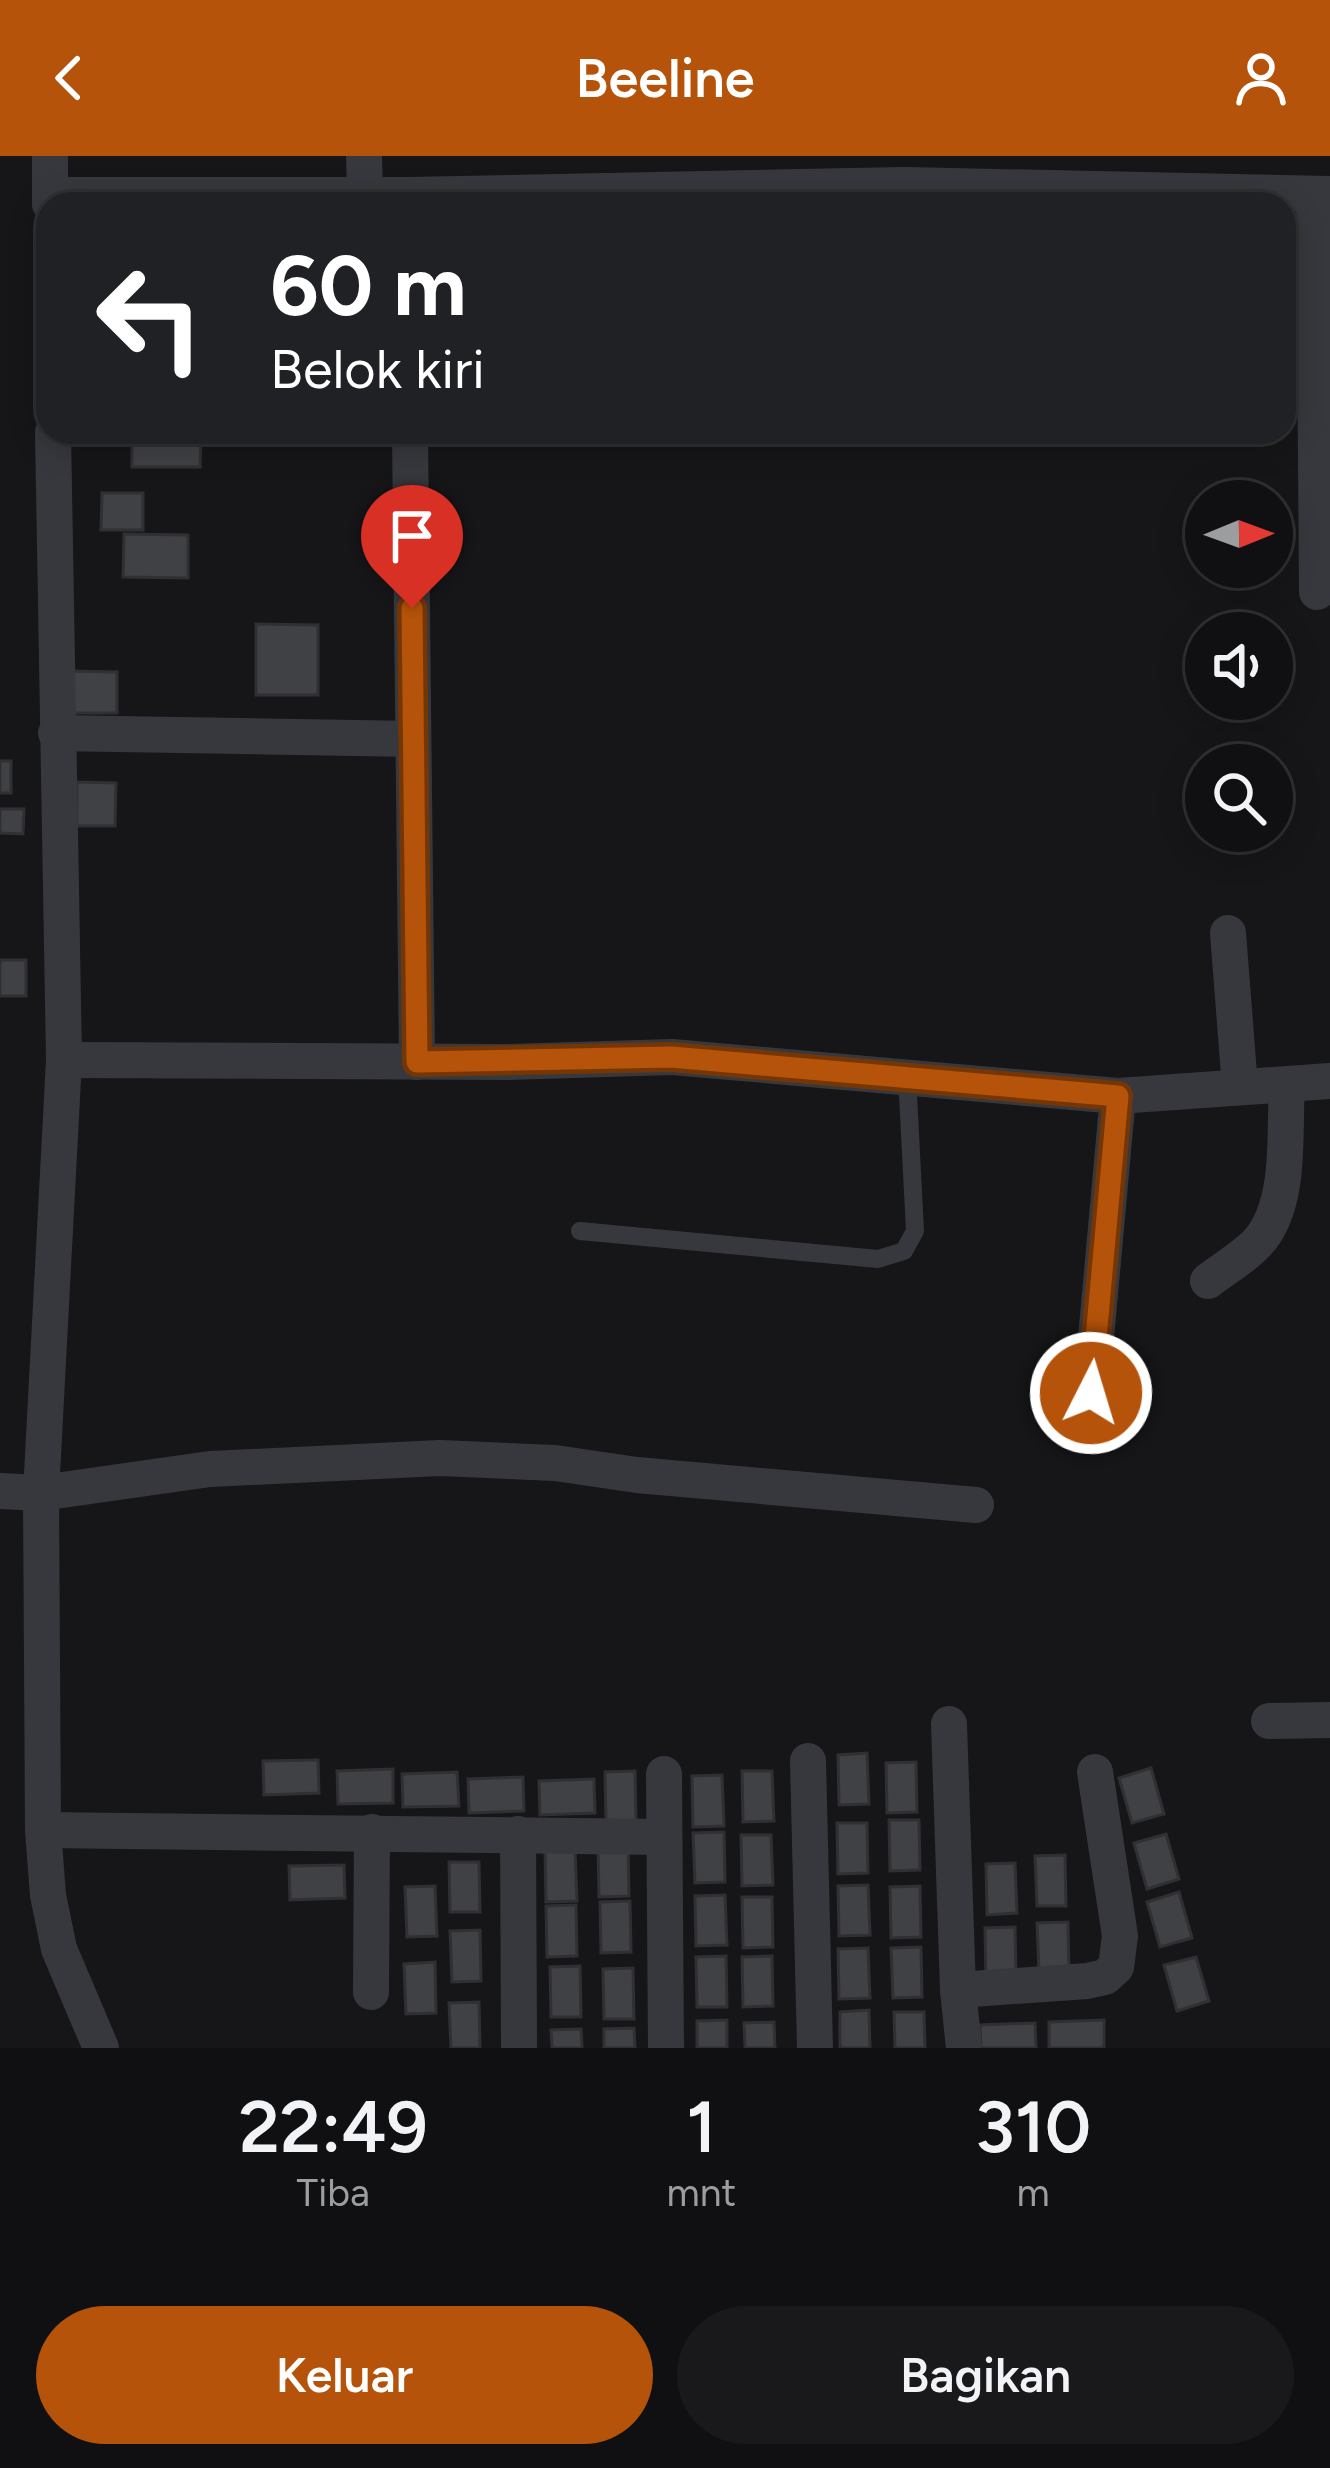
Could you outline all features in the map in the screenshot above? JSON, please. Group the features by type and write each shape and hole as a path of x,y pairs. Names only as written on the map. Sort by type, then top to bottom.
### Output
{"street":[{"path":"50,156 50,192"},
{"path":"364,156 365,192"},
{"path":"1317,592 1322,194"},
{"path":"53,444 64,1060 41,1492 44,1830 48,1895 59,1949 101,2048"},
{"path":"410,444 417,1062"},
{"path":"56,733 413,739"},
{"path":"1228,933 1240,1087"},
{"path":"64,1060 417,1062 671,1057 1118,1096 1330,1081"},
{"path":"1208,1281 1263,1237 1271,1220 1279,1199 1287,1085"},
{"path":"1091,1393 1118,1096"},
{"path":"0,1491 41,1492 211,1469 440,1458 555,1463 637,1475 976,1504"},
{"path":"1269,1721 1330,1720"},
{"path":"950,1724 964,2048"},
{"path":"808,1761 814,2048"},
{"path":"958,1990 1087,1981 1105,1977 1117,1967 1120,1936 1095,1772"},
{"path":"664,1774 666,2048"},
{"path":"44,1830 664,1837"},
{"path":"371,1992 372,1832"},
{"path":"518,1834 519,2048"}],"lane":[{"path":"580,1232 878,1259 904,1251 915,1231 907,1075"}],"building":[{"path":"132,444 201,444 200,467 132,467"},
{"path":"102,493 143,493 143,530 101,530"},
{"path":"124,534 188,535 188,578 123,577"},
{"path":"256,624 318,625 318,695 256,695"},
{"path":"71,671 117,672 117,713 71,713"},
{"path":"0,761 11,761 11,793 0,793"},
{"path":"77,782 116,783 115,826 77,826"},
{"path":"0,809 24,809 23,834 0,833"},
{"path":"0,960 26,960 26,996 0,996"},
{"path":"867,1753 869,1804 839,1805 838,1755"},
{"path":"318,1760 319,1793 264,1795 263,1761"},
{"path":"916,1762 917,1812 887,1813 886,1763"},
{"path":"1151,1768 1164,1814 1132,1823 1119,1778"},
{"path":"393,1769 393,1803 338,1804 337,1771"},
{"path":"635,1771 636,1821 606,1822 605,1772"},
{"path":"742,1771 772,1771 774,1821 743,1822"},
{"path":"457,1772 459,1806 403,1807 402,1774"},
{"path":"722,1775 724,1826 693,1827 692,1776"},
{"path":"523,1777 524,1811 469,1813 468,1779"},
{"path":"594,1779 595,1813 540,1815 539,1781"},
{"path":"889,1820 919,1820 920,1870 890,1871"},
{"path":"837,1823 867,1823 868,1873 838,1874"},
{"path":"724,1832 725,1882 695,1883 693,1833"},
{"path":"1166,1834 1179,1879 1147,1889 1134,1843"},
{"path":"741,1835 771,1835 773,1885 742,1886"},
{"path":"628,1846 629,1896 599,1897 598,1847"},
{"path":"545,1851 575,1851 577,1901 546,1902"},
{"path":"1065,1855 1066,1906 1037,1906 1035,1856"},
{"path":"449,1862 479,1862 480,1912 450,1912"},
{"path":"1015,1863 1017,1913 987,1915 986,1864"},
{"path":"344,1865 345,1898 290,1900 289,1866"},
{"path":"868,1885 870,1935 839,1936 838,1886"},
{"path":"435,1886 437,1936 407,1937 405,1887"},
{"path":"920,1886 921,1937 891,1938 890,1887"},
{"path":"1179,1892 1192,1938 1160,1947 1147,1902"},
{"path":"725,1895 727,1945 696,1946 695,1896"},
{"path":"742,1897 772,1897 773,1947 743,1948"},
{"path":"630,1901 631,1952 601,1953 600,1902"},
{"path":"576,1905 577,1956 547,1957 546,1906"},
{"path":"1068,1922 1069,1972 1039,1973 1037,1923"},
{"path":"1015,1927 1016,1977 986,1979 985,1928"},
{"path":"480,1930 481,1981 452,1982 450,1931"},
{"path":"921,1947 922,1997 893,1998 891,1948"},
{"path":"868,1948 870,1998 839,1999 838,1949"},
{"path":"726,1956 727,2007 697,2007 696,1957"},
{"path":"772,1956 773,2006 743,2007 742,1957"},
{"path":"1196,1957 1209,2001 1177,2011 1164,1965"},
{"path":"435,1962 436,2013 406,2014 404,1964"},
{"path":"580,1966 581,2017 551,2017 550,1967"},
{"path":"633,1968 634,2019 604,2019 603,1969"},
{"path":"479,2002 480,2048 451,2048 449,2003"},
{"path":"869,2010 870,2048 840,2048 840,2012"},
{"path":"894,2012 924,2012 925,2048 895,2048"},
{"path":"727,2020 727,2048 697,2048 697,2021"},
{"path":"1104,2020 1104,2048 1049,2048 1049,2022"},
{"path":"774,2022 775,2048 745,2048 744,2023"},
{"path":"1035,2023 1036,2048 981,2048 980,2025"},
{"path":"634,2028 635,2048 604,2048 604,2029"},
{"path":"581,2029 582,2048 552,2048 551,2030"}],"route":[{"path":"412,608 417,1062 671,1057 1118,1096 1091,1393"}]}
